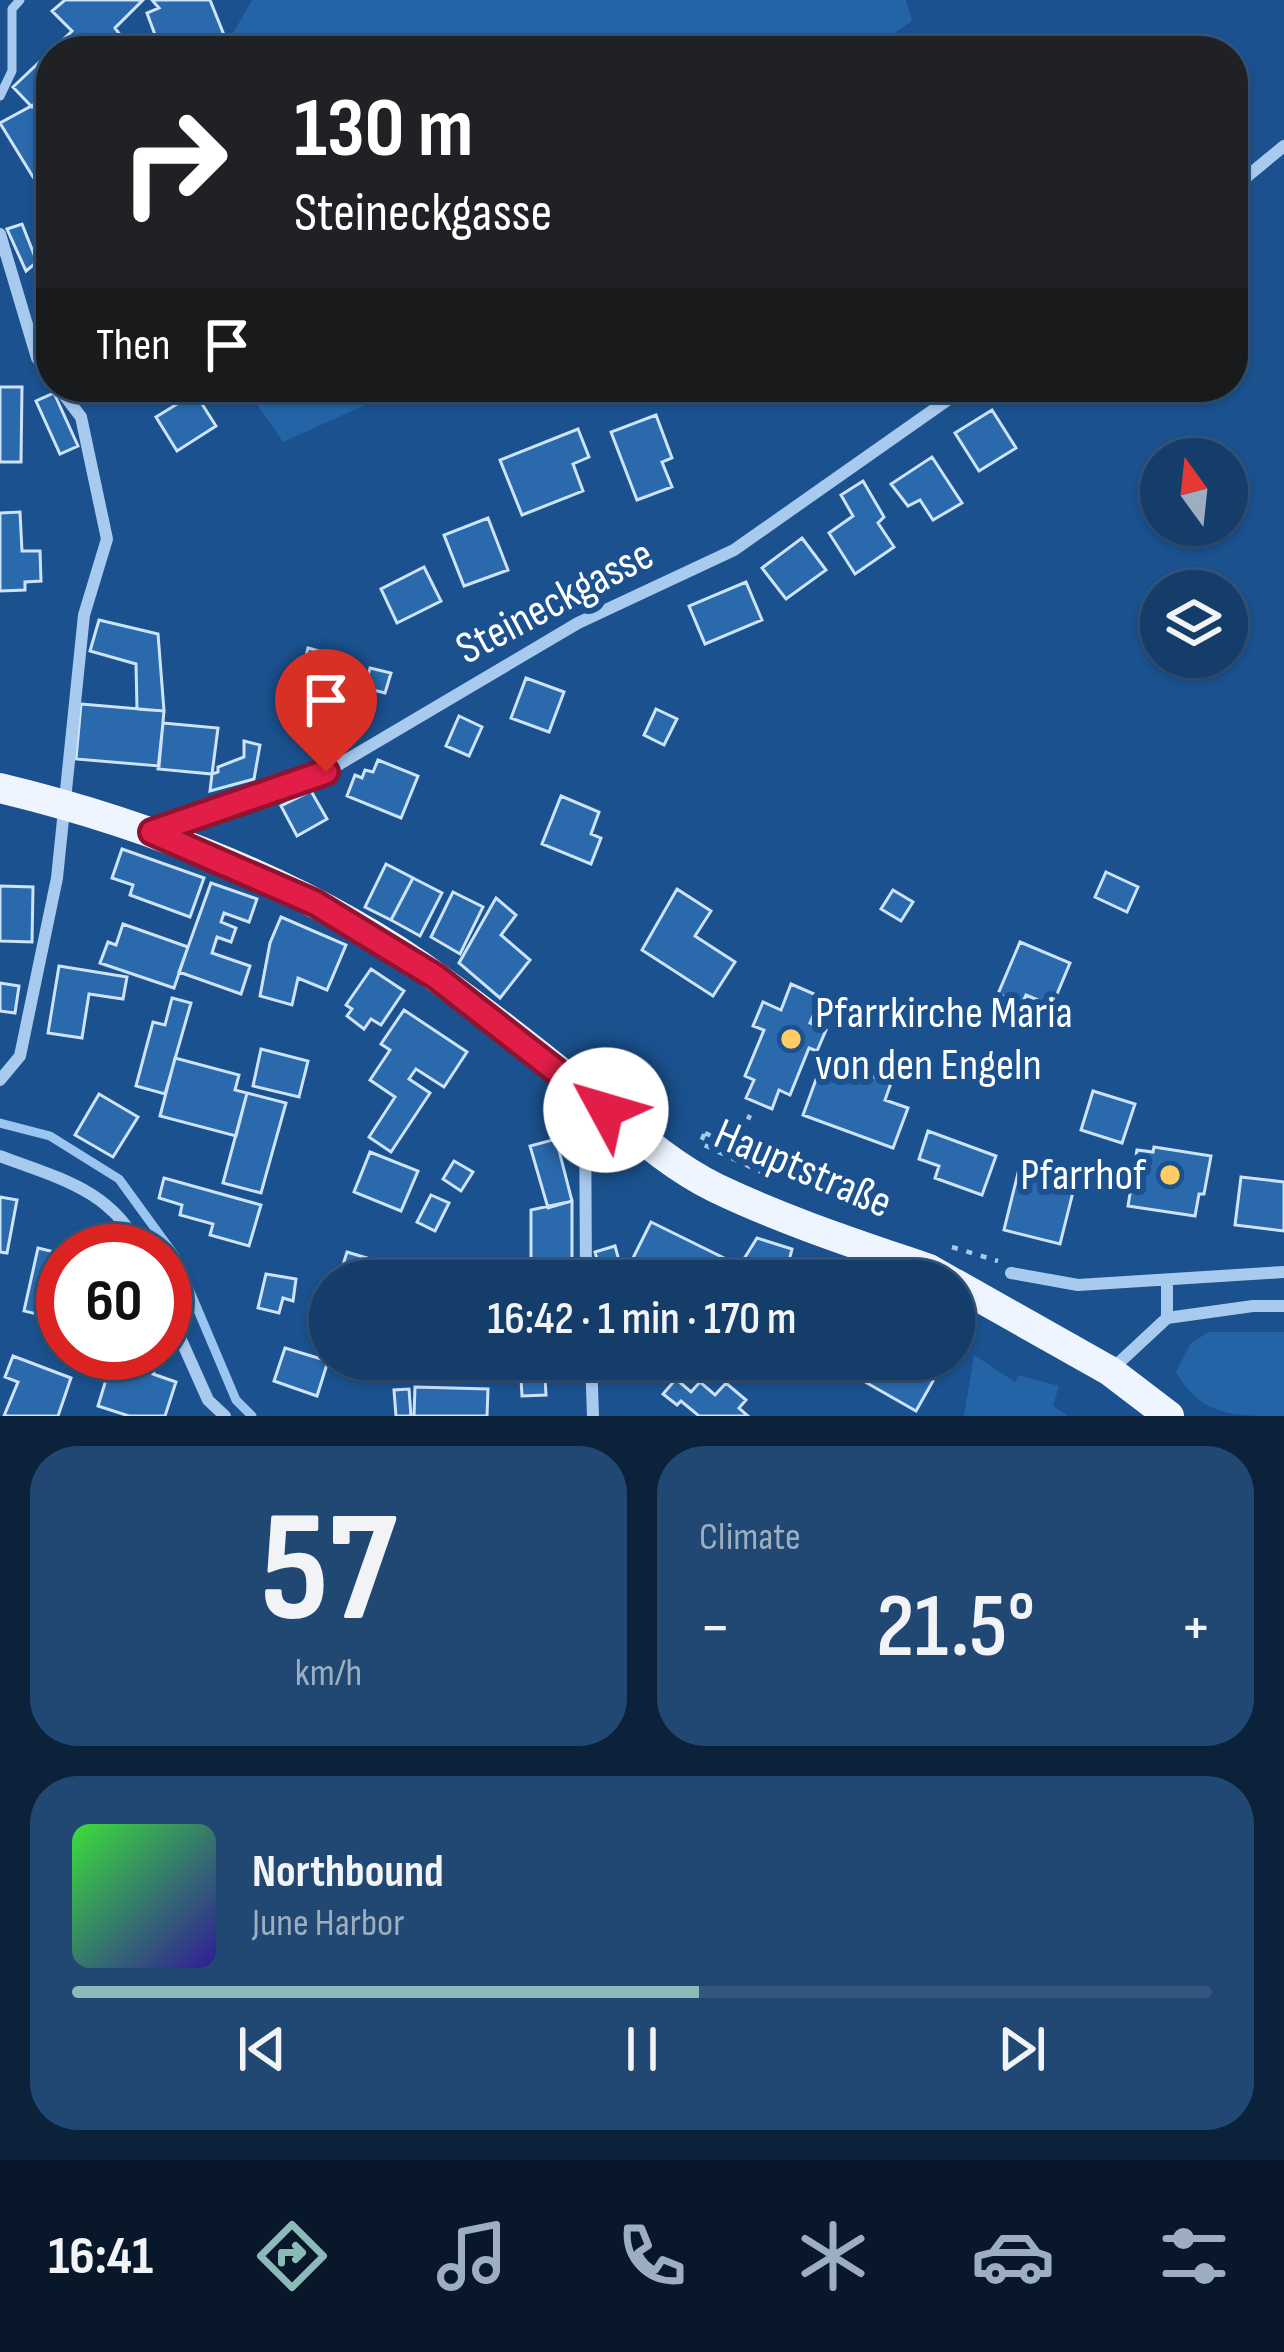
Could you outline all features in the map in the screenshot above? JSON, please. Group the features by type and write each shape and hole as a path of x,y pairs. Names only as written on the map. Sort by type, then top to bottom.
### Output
{"main road":[{"name":"Hauptstraße","path":"0,788 152,832 315,903 436,977 628,1128 714,1187 787,1221 902,1260"},
{"name":"Hauptstraße","path":"975,1295 1110,1370 1169,1416"}],"street":[{"path":"1248,176 1284,146"},
{"path":"0,234 36,355"},
{"path":"0,1080 20,1056 57,878 84,615 107,539 80,417 69,402"},
{"name":"Steineckgasse","path":"152,832 326,772 578,623 734,550 945,402"},
{"path":"585,1092 586,1260"},
{"path":"0,1156 86,1188 128,1224"},
{"path":"1011,1273 1078,1285 1284,1273"},
{"path":"1167,1283 1167,1318"},
{"path":"1110,1370 1167,1318 1284,1306"},
{"path":"192,1364 208,1400 225,1416"},
{"path":"592,1380 593,1416"}],"lane":[{"path":"0,96 12,71 13,9 20,0"}],"path":[{"path":"736,1147 751,1115"},
{"path":"705,1133 736,1147 766,1162 761,1172 700,1143 705,1133"}],"shaded area":[{"path":"252,0 906,0 912,21 890,36 232,36"},
{"path":"255,402 372,402 283,442"},
{"path":"1209,1332 1284,1332 1284,1416 1220,1410 1186,1387 1176,1372 1191,1343"},
{"path":"975,1356 1015,1382 1019,1375 1059,1386 1053,1406 1068,1416 964,1416 970,1380 975,1380"}],"building":[{"path":"65,0 143,0 115,28 121,36 67,36 72,31 52,11"},
{"path":"152,0 210,0 224,36 155,36 147,13 159,8"},
{"path":"36,65 36,104 32,107 13,87"},
{"path":"36,104 36,175 33,177 0,123"},
{"path":"22,224 36,259 26,271 7,229"},
{"path":"0,387 22,387 21,462 0,462"},
{"path":"36,402 58,402 78,446 60,454"},
{"path":"180,402 201,402 216,426 177,451 156,417"},
{"path":"992,410 1016,448 979,471 955,433"},
{"path":"656,415 672,458 662,462 672,487 637,500 611,432"},
{"path":"578,429 589,457 573,464 583,491 522,515 500,460"},
{"path":"932,457 962,503 933,520 920,500 908,506 891,484"},
{"path":"863,481 884,517 878,523 894,547 855,574 829,533 853,516 841,495"},
{"path":"20,512 22,551 40,551 41,581 25,582 25,590 0,591 0,513"},
{"path":"488,518 508,570 464,586 444,535"},
{"path":"802,538 826,570 786,599 762,568"},
{"path":"424,567 441,601 397,623 381,589"},
{"path":"746,582 762,620 705,644 689,606"},
{"path":"99,620 158,634 164,711 137,709 136,664 90,651"},
{"path":"308,648 331,654 325,675 362,685 355,709 296,693"},
{"path":"370,668 391,673 385,693 365,688"},
{"path":"526,678 564,692 549,732 511,718"},
{"path":"81,704 164,711 159,766 76,759"},
{"path":"656,709 677,719 664,745 644,735"},
{"path":"459,716 482,727 469,756 446,746"},
{"path":"163,723 218,728 212,774 158,769"},
{"path":"244,741 260,745 254,779 210,791 218,767 244,757"},
{"path":"378,760 418,776 401,818 347,796 355,775 362,778 365,770 373,772"},
{"path":"311,791 327,819 297,836 281,806"},
{"path":"561,796 599,812 591,834 601,838 591,864 542,844"},
{"path":"122,849 204,878 190,917 130,895 133,885 112,878"},
{"path":"386,864 413,878 391,920 365,907"},
{"path":"1106,872 1138,887 1127,912 1095,897"},
{"path":"413,878 442,893 420,936 391,920"},
{"path":"211,883 257,899 249,922 224,913 221,922 236,928 231,942 217,937 212,953 250,966 241,994 179,972"},
{"path":"0,886 33,887 32,942 0,941"},
{"path":"677,889 711,911 695,936 735,962 713,996 642,950"},
{"path":"893,890 913,902 901,921 881,909"},
{"path":"453,892 483,907 460,954 431,937"},
{"path":"496,898 516,915 501,935 530,960 500,998 459,963"},
{"path":"281,917 346,945 327,990 298,978 292,1005 260,996 270,943"},
{"path":"123,924 188,947 174,988 100,963 108,942 116,945"},
{"path":"1020,942 1070,963 1052,1006 1026,995 1022,1004 998,994"},
{"path":"59,966 127,977 123,999 89,994 82,1038 48,1033"},
{"path":"371,969 404,991 381,1025 371,1019 364,1029 347,1016 352,1009 346,1005"},
{"path":"0,983 19,986 15,1013 0,1011"},
{"name":"Pfarrkirche Maria von den Engeln","path":"791,984 821,997 810,1023 826,1030 817,1051 809,1048 790,1095 779,1090 772,1109 746,1098 754,1080 745,1076 764,1030 753,1026 763,1002 781,1010"},
{"path":"172,998 191,1003 165,1094 136,1086 153,1022 165,1025"},
{"path":"404,1010 467,1052 444,1087 416,1069 409,1079 430,1093 391,1152 369,1137 395,1097 370,1080 390,1050 381,1044"},
{"path":"261,1049 308,1061 299,1097 253,1086"},
{"path":"175,1058 239,1075 235,1090 247,1093 236,1136 160,1116"},
{"path":"846,1067 891,1083 885,1100 908,1108 893,1148 803,1115 818,1074 841,1082"},
{"path":"1093,1091 1135,1104 1122,1143 1081,1130"},
{"path":"247,1093 286,1103 261,1193 223,1183"},
{"path":"99,1094 138,1117 113,1157 75,1135"},
{"path":"928,1131 996,1156 982,1195 935,1178 939,1166 919,1159"},
{"path":"556,1139 572,1201 548,1208 530,1146"},
{"name":"Pfarrhof","path":"1154,1147 1211,1156 1195,1216 1128,1206 1137,1150 1153,1152"},
{"path":"370,1152 418,1171 401,1211 354,1192"},
{"path":"454,1161 473,1172 461,1191 443,1179"},
{"path":"1018,1173 1074,1188 1060,1244 1004,1230"},
{"path":"1241,1177 1284,1182 1284,1231 1235,1225"},
{"path":"164,1178 261,1205 249,1246 210,1235 213,1224 180,1215 182,1205 159,1198"},
{"path":"431,1195 449,1203 435,1231 417,1222"},
{"path":"0,1197 17,1200 7,1253 0,1252"},
{"path":"572,1201 572,1260 531,1260 531,1210"},
{"path":"651,1222 726,1259 726,1260 632,1260"},
{"path":"757,1238 792,1249 790,1257 795,1260 743,1260"},
{"path":"615,1246 619,1260 597,1260 595,1252"},
{"path":"347,1252 374,1260 345,1260"},
{"path":"36,1257 36,1314 24,1311"},
{"path":"266,1274 296,1279 293,1301 283,1298 279,1313 258,1308"},
{"path":"285,1348 309,1355 309,1380 322,1380 317,1396 274,1381"},
{"path":"13,1356 36,1365 36,1380 70,1380 58,1416 4,1416 18,1382 5,1377"},
{"path":"106,1380 176,1382 165,1416 129,1416 98,1406"},
{"path":"521,1380 545,1380 546,1395 522,1396"},
{"path":"675,1380 691,1392 700,1382 715,1395 726,1383 746,1400 739,1408 748,1416 699,1416 663,1394"},
{"path":"862,1380 933,1380 916,1411"},
{"path":"415,1387 488,1389 487,1416 414,1416"},
{"path":"409,1389 411,1416 396,1416 394,1390"}],"waterway":[{"path":"0,1123 50,1136 119,1179 175,1256 236,1400 252,1416"}],"place":[{"name":"Pfarrkirche Maria von den Engeln","path":"791,1039"},
{"name":"Pfarrhof","path":"1170,1175"}],"route":[{"path":"326,772 152,832 315,903 436,977 606,1110"}]}
